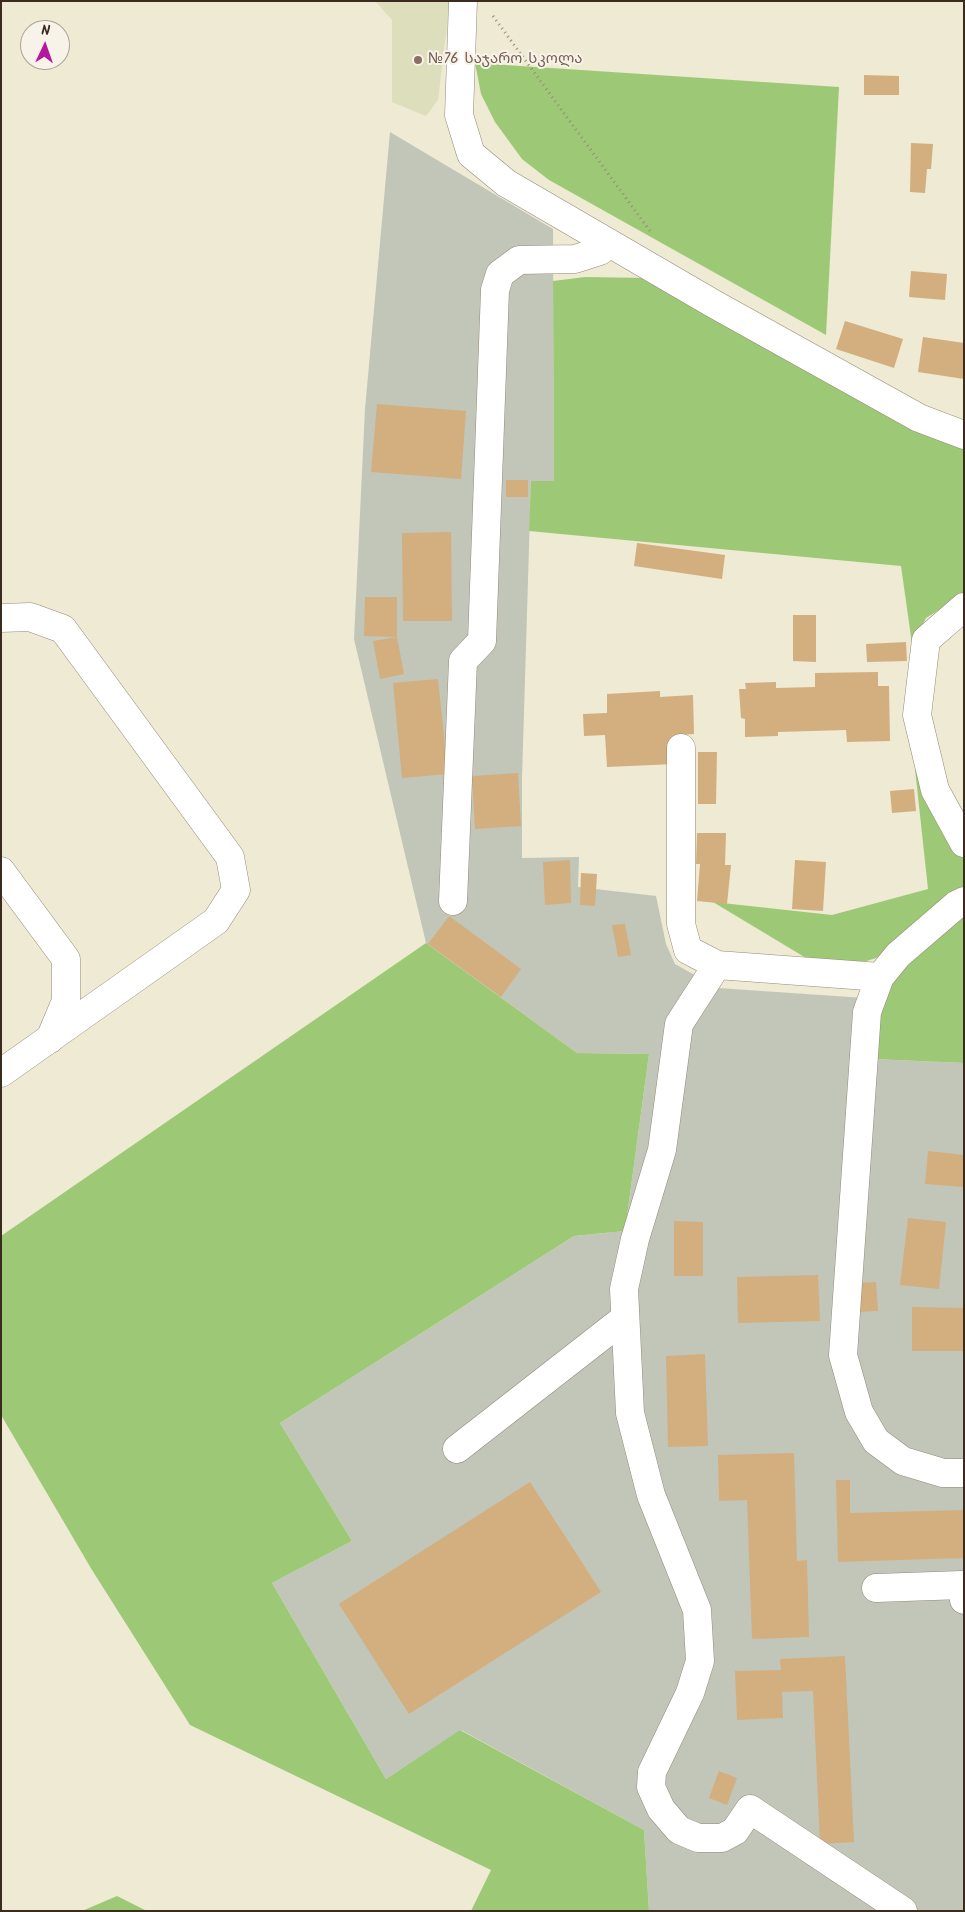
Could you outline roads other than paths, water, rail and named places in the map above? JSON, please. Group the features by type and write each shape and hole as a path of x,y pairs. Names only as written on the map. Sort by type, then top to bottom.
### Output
{"street":[{"path":"475,5 459,115 471,154 506,183 609,243 919,418 964,435"},
{"path":"453,901 463,661 482,641 495,290 500,274 519,260 575,259 600,252 609,243"},
{"path":"964,607 926,640 917,715 935,790 964,843"},
{"path":"1,618 30,617 63,629 230,857 236,890 216,922 1,1073"},
{"path":"681,748 681,924 688,950 717,965 880,977"},
{"path":"1,870 66,959 66,1001 50,1039"},
{"path":"964,901 956,905 898,955 880,977 867,1012 843,1355 859,1412 876,1441 903,1461 943,1473 964,1474"},
{"path":"717,965 679,1024 662,1150 634,1239 624,1289 630,1414 651,1495 697,1610 700,1661 690,1693 652,1772 651,1788 661,1809 678,1830 698,1838 722,1838 735,1831 750,1809 904,1911"},
{"path":"457,1449 625,1318"},
{"path":"876,1588 962,1586 964,1600"}],"place":[{"name":"№76 საჯარო სკოლა","path":"418,60"}]}
